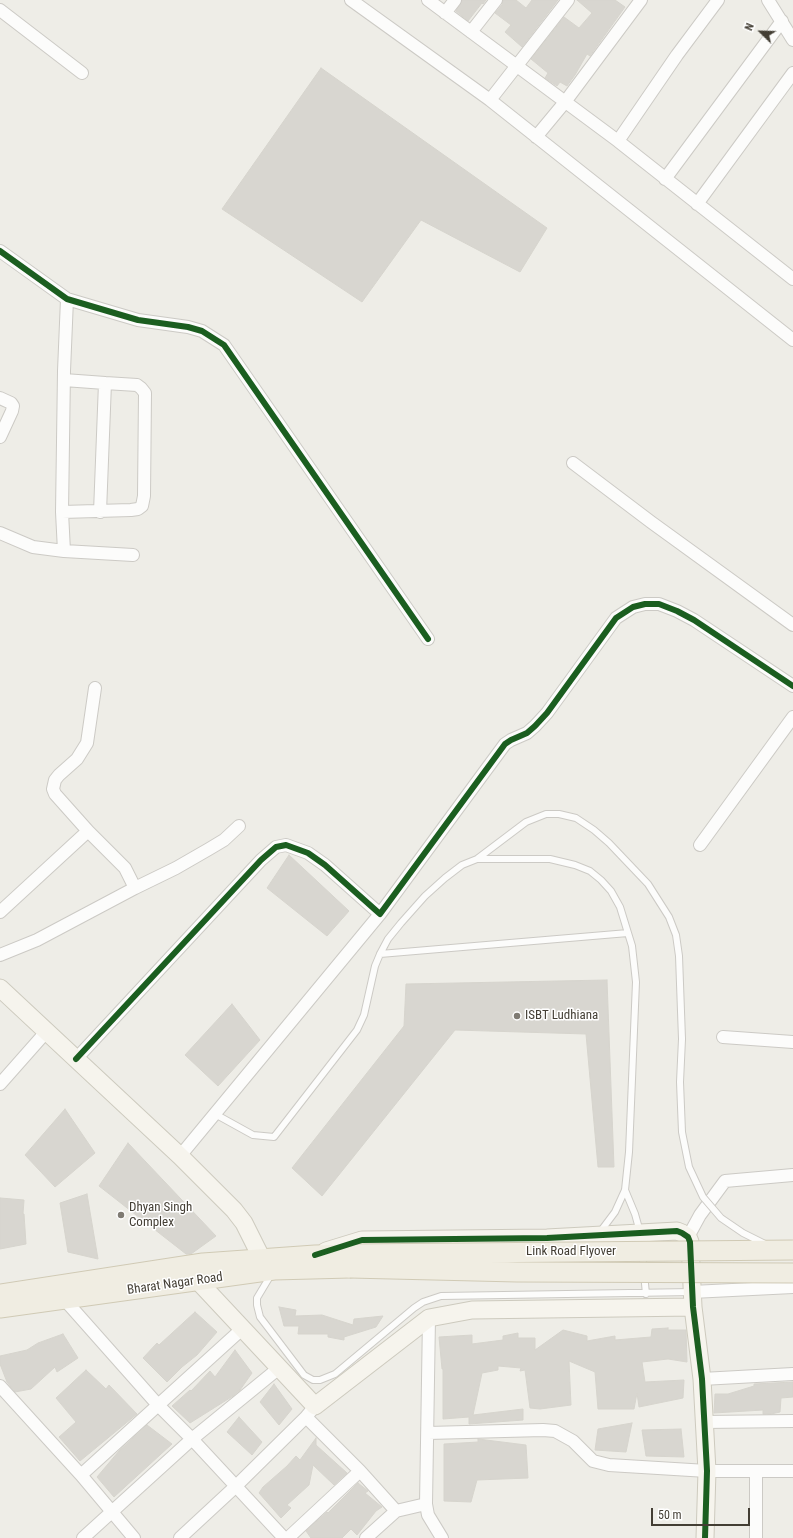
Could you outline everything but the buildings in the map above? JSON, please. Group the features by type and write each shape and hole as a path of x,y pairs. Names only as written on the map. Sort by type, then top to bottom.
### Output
{"main road":[{"name":"Link Road Flyover","path":"350,1261 785,1250"},
{"name":"Bharat Nagar Road","path":"0,1308 198,1280 315,1255 350,1261"},
{"name":"Link Road Flyover","path":"350,1261 517,1272 793,1273"},
{"name":"Bharat Nagar Road","path":"0,1294 203,1264 268,1265 350,1261"}],"street":[{"path":"351,0 490,100 793,340"},
{"path":"428,0 618,141 793,279"},
{"path":"445,13 455,0"},
{"path":"472,32 496,0"},
{"path":"490,100 568,0"},
{"path":"536,136 565,102 641,0"},
{"path":"618,141 677,55 718,0"},
{"path":"768,0 793,40"},
{"path":"0,10 82,73"},
{"path":"665,179 782,21"},
{"path":"698,204 793,72"},
{"path":"0,251 67,299 138,320 188,327 202,331 224,345 428,639"},
{"path":"64,551 62,512 67,299"},
{"path":"62,512 100,512 138,509 142,506 144,496 145,393 142,388 137,385 64,380"},
{"path":"100,512 105,383"},
{"path":"0,398 11,403 13,406 0,437"},
{"path":"573,463 651,522 793,625"},
{"path":"0,533 33,547 64,551 133,555"},
{"path":"180,1156 380,914 505,744 526,733 547,713 616,618 634,607 645,604 659,604 694,620 793,686"},
{"path":"95,688 88,743 77,758 55,780 53,790 88,831 125,868 135,888"},
{"path":"700,845 793,717"},
{"path":"0,955 36,940 176,868 224,840 239,826"},
{"path":"0,912 88,831"},
{"path":"76,1059 261,860 276,848 286,845 308,853 325,865 380,914"},
{"path":"0,988 180,1156 234,1210 244,1223 268,1265"},
{"path":"0,1084 46,1032"},
{"path":"723,1037 793,1042"},
{"path":"688,1237 700,1215 725,1181 793,1175"},
{"path":"315,1255 362,1240 547,1238 598,1234 677,1231 688,1237 690,1242 692,1300 702,1378 707,1471 705,1538"},
{"path":"198,1280 279,1368 310,1411 360,1471 396,1511"},
{"path":"180,1538 235,1487 310,1411 429,1318 472,1310 692,1300 793,1286"},
{"path":"64,1300 158,1405 192,1439 284,1538"},
{"path":"429,1318 426,1504 428,1515 442,1538"},
{"path":"81,1475 242,1329"},
{"path":"83,1538 192,1439 279,1368"},
{"path":"702,1378 793,1374"},
{"path":"0,1386 81,1475 134,1538"},
{"path":"704,1422 793,1421"},
{"path":"428,1433 555,1431 573,1441 592,1461 602,1464 707,1471 793,1471"},
{"path":"288,1538 360,1471"},
{"path":"756,1471 756,1538"},
{"path":"366,1538 396,1511 426,1504"}],"lane":[{"path":"215,1114 253,1135 274,1137 357,1030 364,1015 375,966 380,954 388,939 425,896 462,865 477,859 526,822 546,814 560,814 576,818 594,830 609,843 648,884 669,917 676,934 679,956 682,1039 680,1082 682,1132 689,1167 704,1197 721,1218 743,1233 785,1250"},
{"path":"477,859 550,859 575,865 590,871 601,880 611,891 620,907 632,946 636,982 629,1152 625,1190 615,1212 598,1234"},
{"path":"380,954 628,933"},
{"path":"625,1190 635,1214 640,1232 646,1294"},
{"path":"268,1265 257,1298 260,1317 304,1375 313,1380 320,1380 335,1374 414,1308 423,1302 436,1297 646,1294 692,1300"}],"cycle path":[{"path":"0,251 67,299 138,320 188,327 202,331 224,345 428,639"},
{"path":"76,1059 261,860 276,847 286,845 308,853 325,865 380,914 505,744 527,733 535,726 547,713 616,618 633,607 645,604 659,604 677,611 694,620 793,686"},
{"path":"315,1255 362,1240 547,1238 677,1231 688,1237 690,1242 693,1307 702,1379 707,1471 705,1538"}],"place":[{"name":"ISBT Ludhiana","path":"517,1016"},
{"name":"Dhyan Singh Complex","path":"121,1215"}]}
